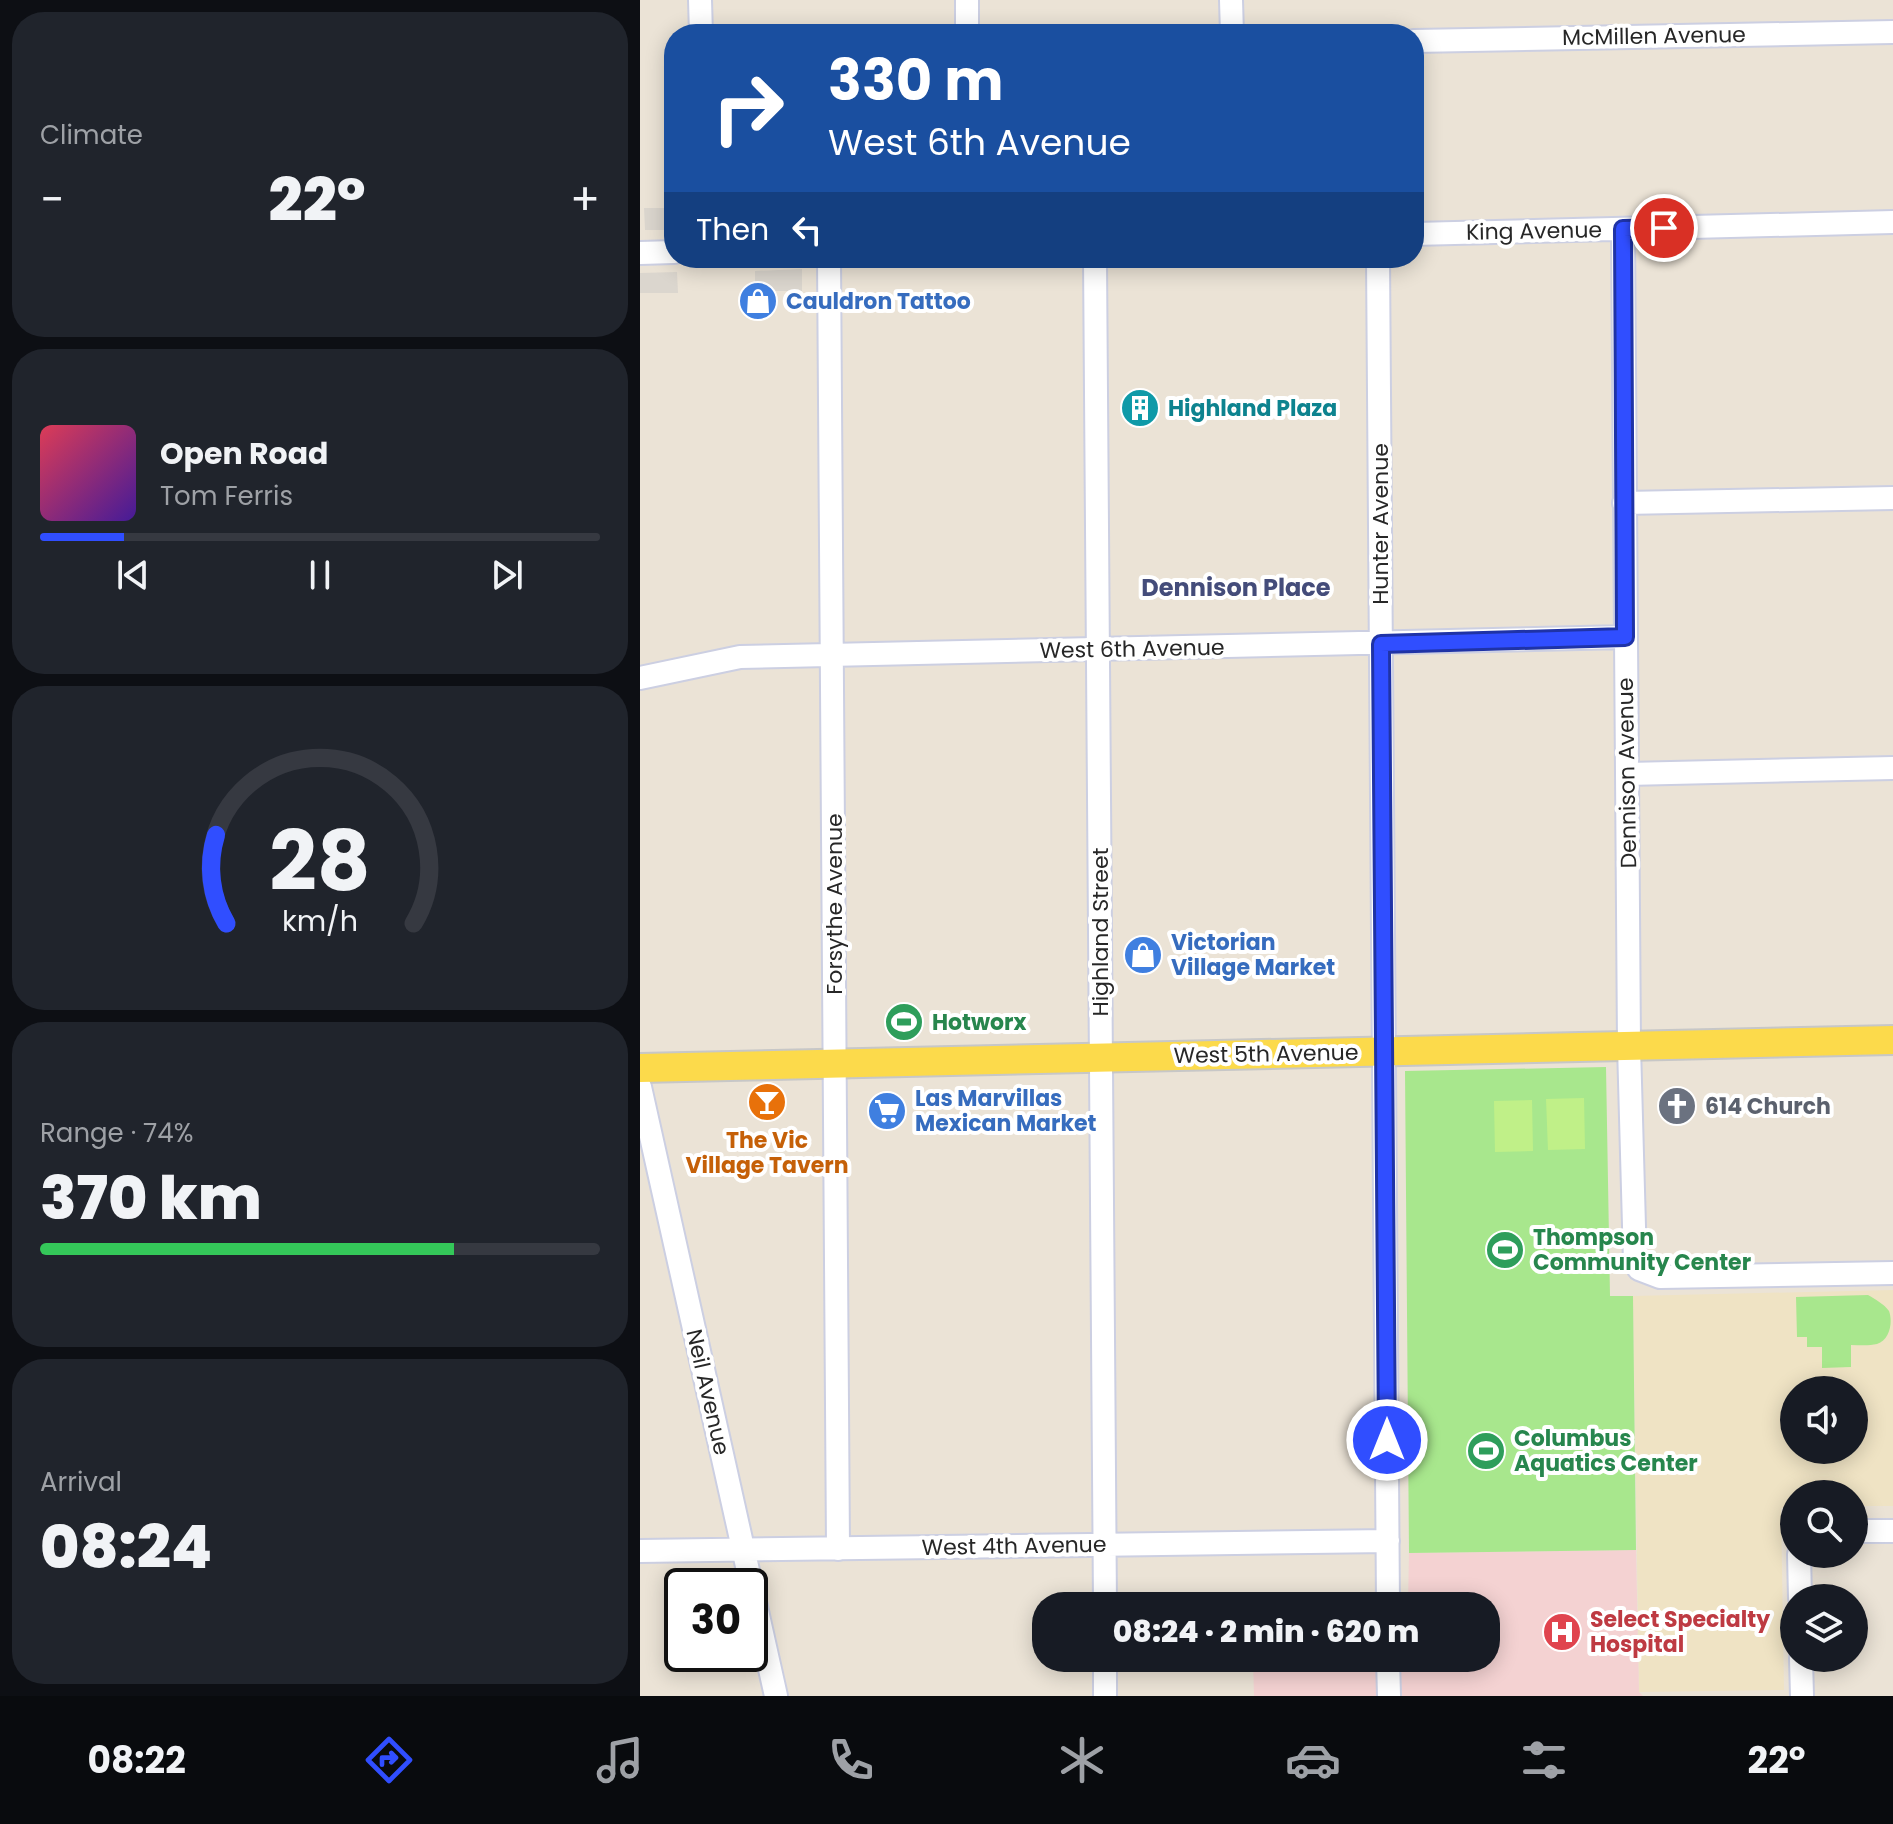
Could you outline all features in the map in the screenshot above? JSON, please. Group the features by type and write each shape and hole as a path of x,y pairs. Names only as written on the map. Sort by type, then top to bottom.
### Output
{"main road":[{"name":"West 5th Avenue","path":"640,1068 1893,1040"}],"street":[{"path":"700,0 701,24"},
{"path":"967,0 967,24"},
{"path":"1231,0 1232,24"},
{"name":"McMillen Avenue","path":"1424,41 1893,32"},
{"name":"King Avenue","path":"1424,234 1893,222"},
{"name":"Dennison Avenue","path":"1623,229 1633,1252 1639,1269 1660,1277 1893,1273"},
{"path":"640,253 664,252"},
{"name":"Forsythe Avenue","path":"829,268 838,1549"},
{"name":"Highland Street","path":"1095,268 1105,1592"},
{"name":"Hunter Avenue","path":"1378,268 1388,1592"},
{"path":"1624,503 1893,498"},
{"name":"West 6th Avenue","path":"640,678 740,657 1625,637"},
{"path":"1627,774 1893,768"},
{"name":"Neil Avenue","path":"640,1087 776,1696"},
{"path":"1868,1531 1893,1531"},
{"name":"West 4th Avenue","path":"640,1551 1388,1541"},
{"path":"1105,1672 1105,1696"},
{"path":"1388,1672 1389,1696"},
{"path":"1801,1672 1802,1696"}],"shaded area":[{"path":"644,208 664,208 664,230 645,230"},
{"path":"802,269 802,291 755,291 755,271"},
{"path":"677,272 678,293 640,293 640,273"},
{"path":"1893,1290 1893,1506 1868,1506 1868,1480 1780,1480 1780,1672 1784,1672 1784,1690 1639,1692 1633,1296"},
{"name":"Select Specialty Hospital","path":"1636,1550 1639,1692 1643,1696 1254,1696 1253,1672 1500,1672 1500,1592 1408,1592 1409,1553"}],"green space":[{"path":"1606,1067 1610,1296 1633,1296 1636,1550 1409,1553 1405,1071"},
{"path":"1584,1098 1585,1149 1548,1150 1546,1099"},
{"path":"1532,1100 1533,1151 1495,1152 1494,1101"},
{"path":"1868,1295 1889,1311 1888,1335 1877,1344 1851,1345 1851,1367 1822,1368 1822,1347 1807,1347 1807,1337 1797,1337 1796,1297"}],"place":[{"name":"Cauldron Tattoo","path":"758,301"},
{"name":"Highland Plaza","path":"1140,408"},
{"name":"Victorian Village Market","path":"1143,955"},
{"name":"Hotworx","path":"904,1022"},
{"name":"The Vic Village Tavern","path":"767,1102"},
{"name":"614 Church","path":"1677,1106"},
{"name":"Las Marvillas Mexican Market","path":"887,1111"},
{"name":"Thompson Community Center","path":"1505,1250"},
{"name":"Columbus Aquatics Center","path":"1486,1451"},
{"name":"Select Specialty Hospital","path":"1562,1632"}],"district":[{"name":"Dennison Place","path":"1236,587"}],"route":[{"path":"1387,1440 1381,644 1625,637 1623,229 1664,228"}]}
